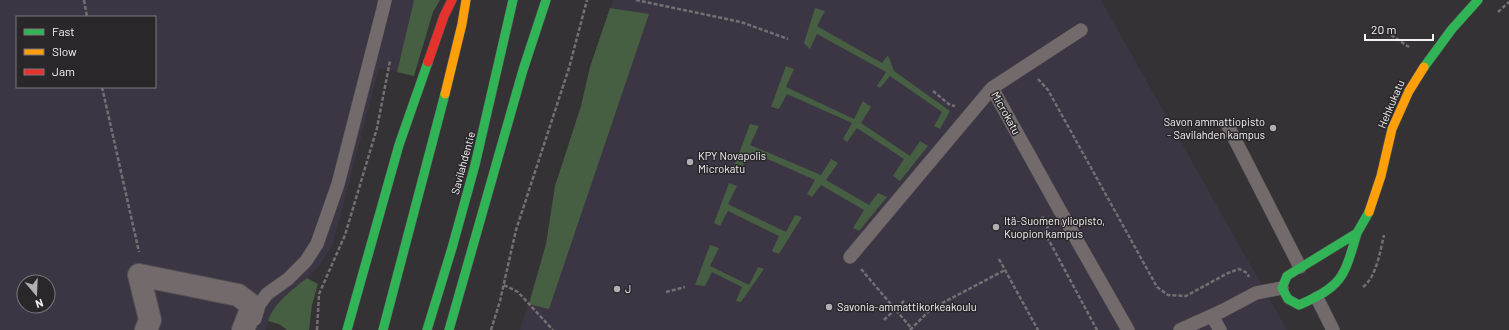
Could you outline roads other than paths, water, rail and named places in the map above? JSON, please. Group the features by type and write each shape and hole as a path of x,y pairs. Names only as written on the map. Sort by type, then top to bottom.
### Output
{"main road":[{"path":"347,330 400,145 444,16 452,0"},
{"path":"383,330 428,161 462,24 466,0"},
{"name":"Savilahdentie","path":"427,330 453,244 485,125 513,0"},
{"path":"449,330 523,70 546,0"},
{"name":"Hehkukatu","path":"1282,288 1288,299 1299,305 1317,298 1339,282 1345,272 1357,233 1362,226 1378,189 1392,127 1413,82 1448,32 1478,0"},
{"path":"1282,288 1287,276 1357,233"}],"street":[{"path":"146,330 150,320 139,274 238,295 250,304 250,312 243,330"}],"lane":[{"path":"252,330 259,305 267,294 288,279 306,261 317,244 338,184 384,9 385,0"},
{"path":"992,88 1081,30"},
{"name":"Microkatu","path":"850,257 992,88 1128,330"},
{"path":"1228,126 1300,267"},
{"path":"1180,330 1212,316 1256,293 1282,288"},
{"path":"1317,298 1333,330"},
{"path":"1212,316 1220,330"}],"place":[{"name":"Savon ammattiopisto - Savilahden kampus","path":"1273,128"},
{"name":"KPY Novapolis Microkatu","path":"690,162"},
{"name":"Itä-Suomen yliopisto, Kuopion kampus","path":"996,227"},
{"name":"J","path":"617,289"},
{"name":"Savonia-ammattikorkeakoulu","path":"829,307"}]}
